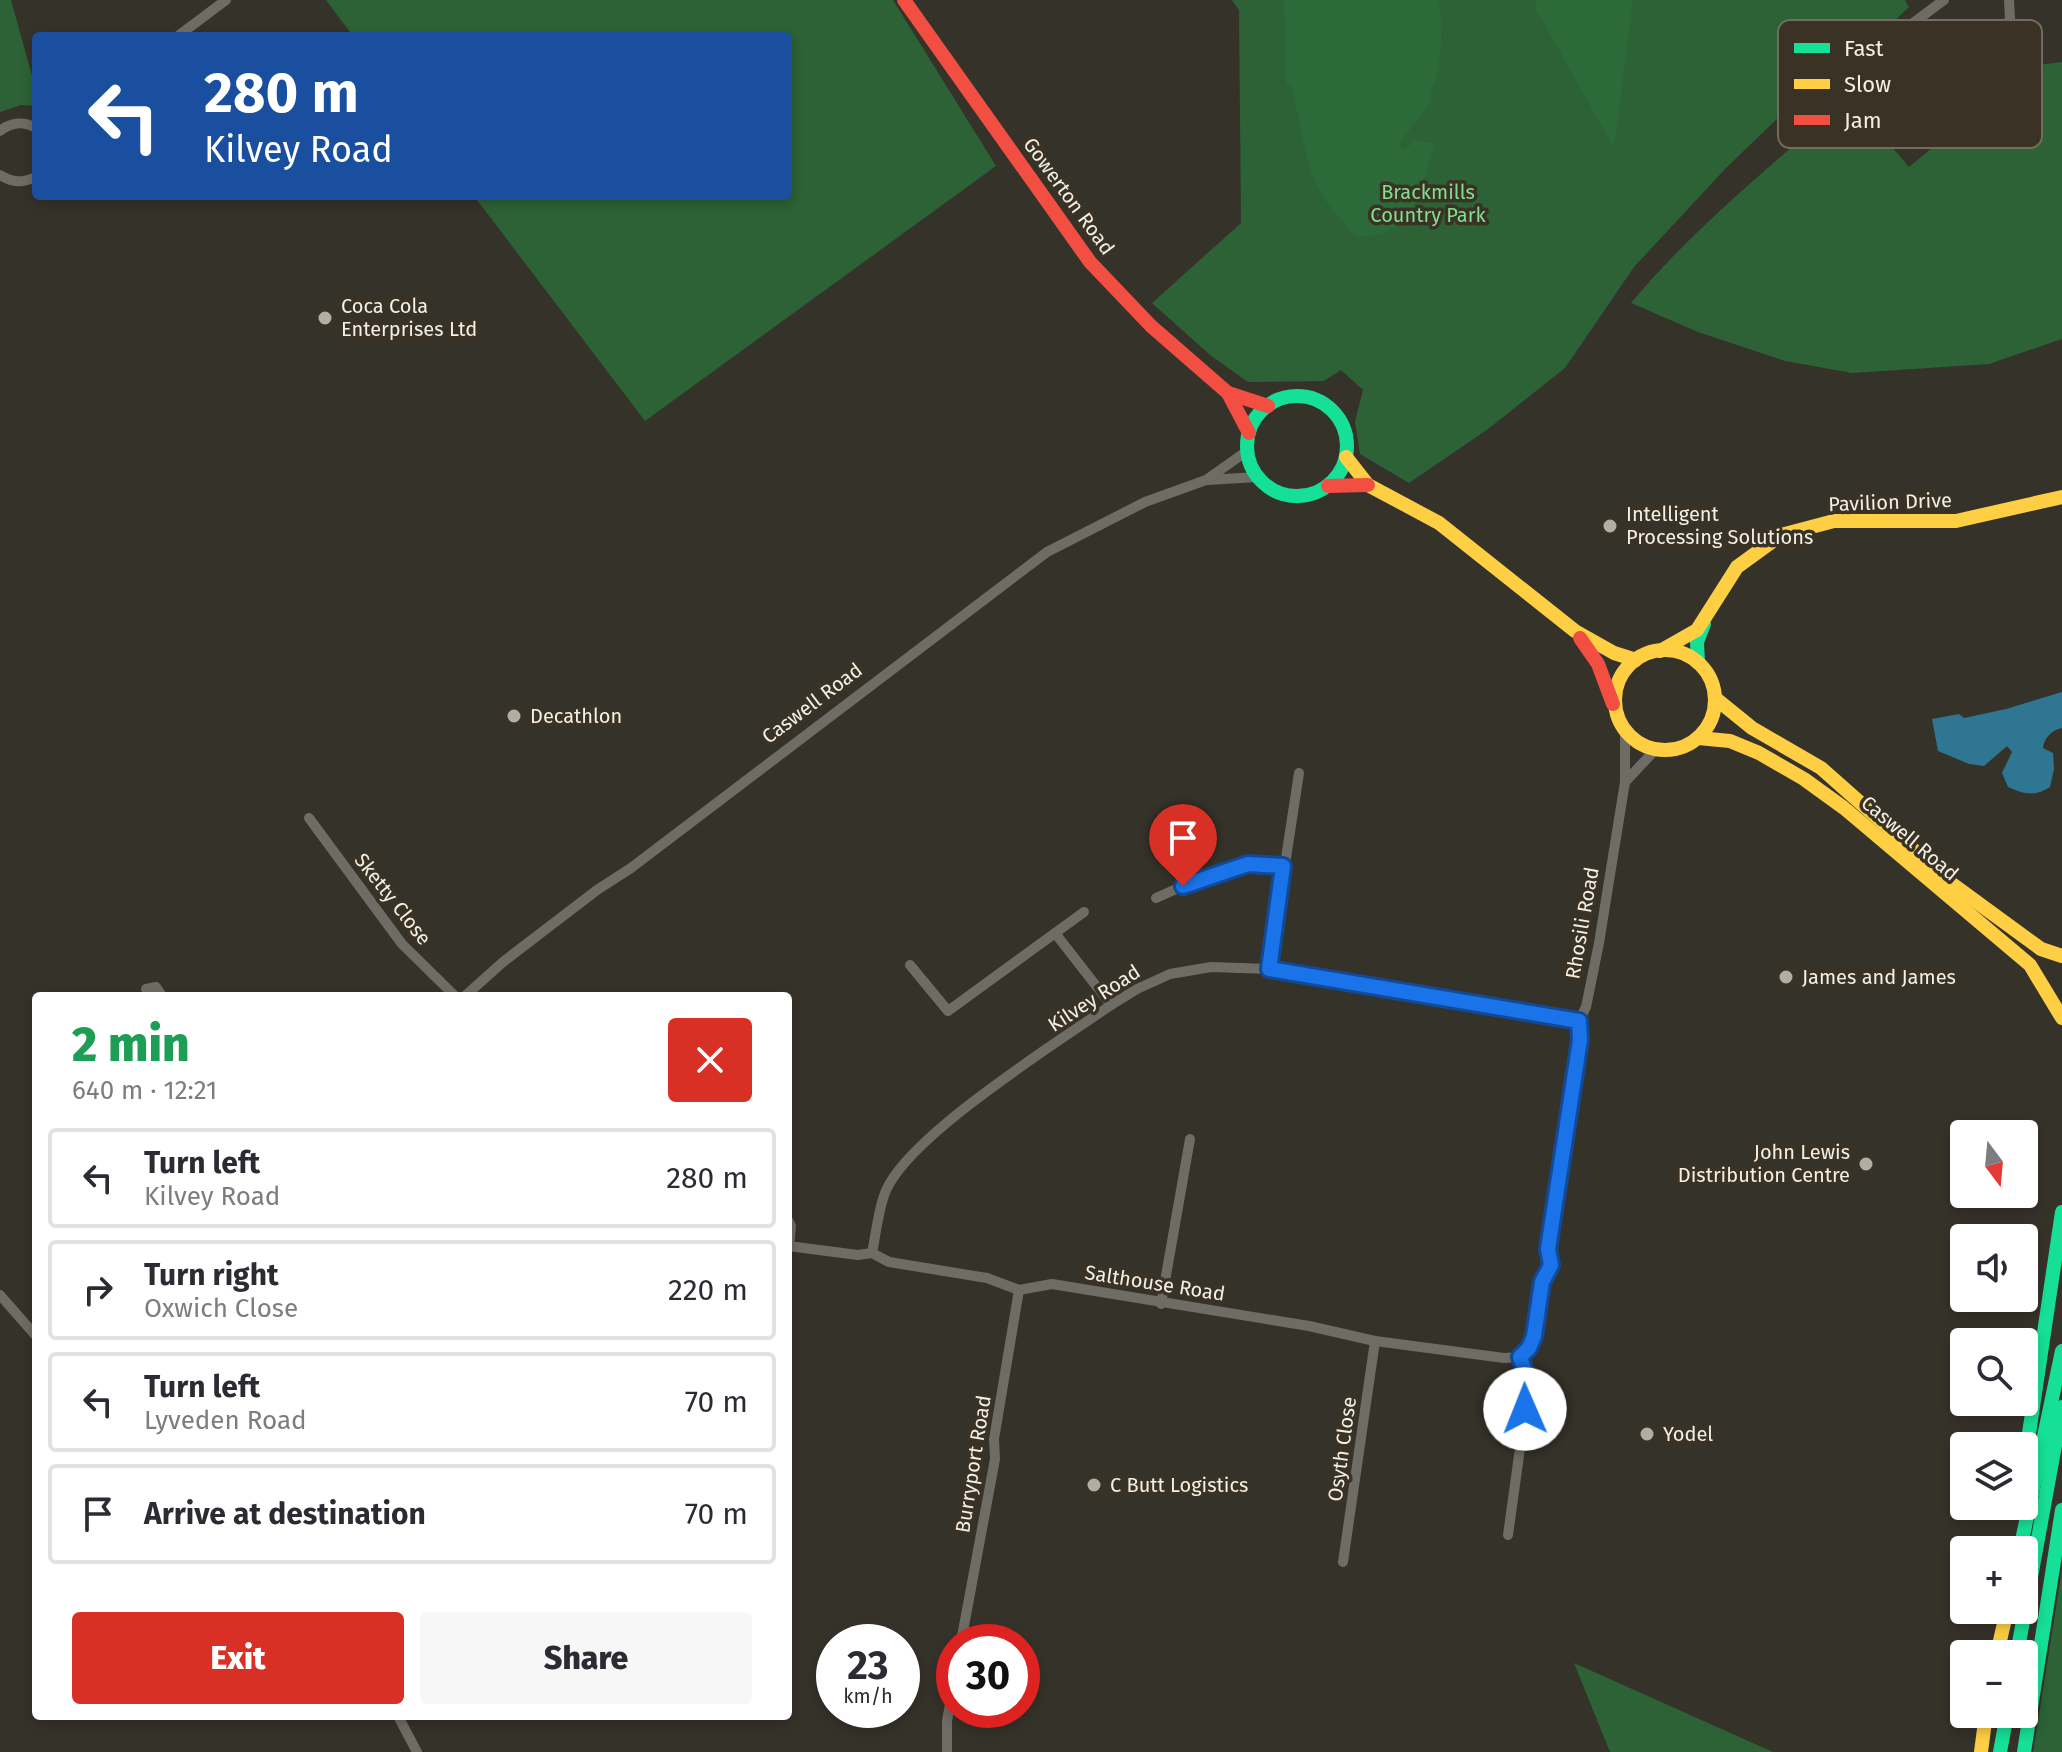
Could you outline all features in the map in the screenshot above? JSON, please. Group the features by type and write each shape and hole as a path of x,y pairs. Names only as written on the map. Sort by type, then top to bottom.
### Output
{"main road":[{"name":"Gowerton Road","path":"904,0 1090,262 1151,326 1228,393 1249,433"},
{"name":"Gowerton Road","path":"1228,393 1268,406"},
{"path":"1300,396 1327,406 1343,427 1347,442 1346,457 1339,473 1328,486 1314,494 1283,495 1268,488 1257,477 1247,451 1249,433 1256,418 1268,406 1283,398 1300,396"},
{"path":"1346,457 1368,485 1439,523 1575,631 1614,653 1636,660"},
{"path":"1328,486 1368,485"},
{"name":"Pavilion Drive","path":"1660,651 1697,630 1737,567 1764,545 1804,527 1834,521 1956,521 2062,497"},
{"name":"Pavilion Drive","path":"1698,663 1697,642 1707,615"},
{"path":"1575,631 1598,664 1616,711 1625,731 1634,740 1656,749 1671,750 1685,746 1698,738 1707,727 1715,698 1710,679 1698,663 1673,651 1660,651 1636,660 1625,669 1618,682 1616,711"},
{"name":"Caswell Road","path":"1715,698 1752,728 1821,768 1952,884 2041,949 2062,956"},
{"name":"Caswell Road","path":"1698,738 1730,741 1759,753 1804,779 1844,808 2030,965 2062,1018"},
{"path":"2029,1432 2062,1212"},
{"path":"2023,1536 2062,1351"},
{"path":"2020,1640 2062,1407"},
{"path":"2024,1752 2062,1510"},
{"path":"1981,1752 1984,1728"},
{"path":"2000,1752 2004,1728"}],"street":[{"path":"183,32 226,0"},
{"path":"1917,20 1944,0"},
{"path":"2009,0 2009,20"},
{"path":"0,131 20,123 32,127"},
{"path":"0,175 13,181 32,179"},
{"name":"Caswell Road","path":"469,992 503,962 597,890 631,868 1047,552 1145,502 1206,480 1247,451"},
{"name":"Caswell Road","path":"1206,480 1257,477"},
{"name":"Rhosili Road","path":"1520,1357 1529,1348 1534,1336 1542,1282 1551,1265 1548,1249 1580,1040 1579,1021 1586,1007 1599,943 1625,782 1625,731"},
{"path":"1625,782 1656,749"},
{"path":"1269,969 1299,773"},
{"name":"Sketty Close","path":"309,818 402,944 451,992"},
{"path":"1156,898 1201,878 1248,864 1283,866"},
{"path":"910,965 948,1011 1084,912"},
{"path":"1055,933 1111,1005"},
{"name":"Kilvey Road","path":"872,1253 885,1193 897,1171 922,1145 992,1090 1111,1005 1153,981 1191,969 1269,969 1579,1021"},
{"path":"146,989 156,987 159,992"},
{"path":"1161,1304 1190,1139"},
{"name":"Salthouse Road","path":"792,1246 858,1255 872,1253 889,1262 987,1278 1019,1290 1052,1284 1309,1326 1375,1341 1504,1358 1520,1357"},
{"name":"Burryport Road","path":"964,1624 995,1459 994,1439 1019,1290"},
{"path":"0,1295 32,1331"},
{"name":"Osyth Close","path":"1343,1562 1375,1341"},
{"path":"1508,1535 1529,1383 1520,1357"},
{"path":"400,1720 417,1752"},
{"path":"947,1728 947,1752"}],"green space":[{"path":"0,0 11,0 32,76 32,106 21,105 0,112"},
{"path":"326,0 893,0 996,166 645,421 477,200 792,200 792,32 350,32"},
{"name":"Brackmills Country Park","path":"1232,0 1905,0 1909,7 1895,20 1778,20 1778,118 1726,168 1634,267 1565,368 1488,429 1409,483 1360,454 1355,422 1363,390 1341,370 1324,381 1248,382 1210,355 1152,303 1241,223 1239,10"},
{"path":"1284,0 1439,0 1440,53 1431,101 1399,144 1404,151 1414,141 1435,143 1412,208 1391,229 1375,235 1355,236 1318,189 1307,159 1291,84 1286,84"},
{"path":"1535,0 1633,0 1614,148 1536,9"},
{"path":"2062,62 2062,339 1989,364 1852,373 1785,361 1698,332 1631,303 1709,221 1790,148 1893,148 1909,167 1932,148 2042,148 2042,65"},
{"path":"2062,1569 2062,1752 2033,1752"},
{"path":"1574,1663 1773,1752 1610,1752"}],"water":[{"path":"2062,692 2062,728 2049,735 2043,748 2053,753 2054,769 2050,787 2045,790 2029,793 2008,787 2002,773 2012,752 2007,746 1984,766 1969,764 1938,751 1932,719 1959,714 1964,718"}],"traffic: fast":[{"path":"1297,396 1316,400 1332,411 1343,427 1347,446 1343,465 1332,481 1316,492 1297,496 1278,492 1262,481 1251,465 1247,446 1251,427 1262,411 1278,400 1297,396"},
{"path":"1698,663 1697,642 1704,624"},
{"path":"2029,1432 2062,1212"},
{"path":"2023,1536 2062,1351"},
{"path":"2020,1640 2062,1407"},
{"path":"2024,1752 2062,1510"},
{"path":"2000,1752 2004,1728"}],"traffic: slow":[{"path":"1346,457 1368,485 1439,523 1575,631 1614,653 1636,660"},
{"path":"1660,651 1697,630 1737,567 1781,535 1834,521 1956,521 2062,497"},
{"path":"1665,650 1684,654 1700,665 1711,681 1715,700 1711,719 1700,735 1684,746 1665,750 1646,746 1630,735 1619,719 1615,700 1619,681 1630,665 1646,654 1665,650"},
{"path":"1715,698 1752,728 1821,768 1952,884 2041,949 2062,956"},
{"path":"1698,738 1730,741 1759,753 1804,779 1844,808 2030,965 2062,1018"},
{"path":"2000,1640 2004,1624"},
{"path":"1981,1752 1984,1728"}],"traffic: jam":[{"path":"904,0 1090,262 1151,326 1228,393 1249,433"},
{"path":"1228,393 1268,406"},
{"path":"1328,486 1368,485"},
{"path":"1580,638 1598,664 1613,704"}],"place":[{"name":"Coca Cola Enterprises Ltd","path":"325,318"},
{"name":"Intelligent Processing Solutions","path":"1610,526"},
{"name":"Decathlon","path":"514,716"},
{"name":"James and James","path":"1786,977"},
{"name":"John Lewis Distribution Centre","path":"1866,1164"},
{"name":"Yodel","path":"1647,1434"},
{"name":"C Butt Logistics","path":"1094,1485"}],"route":[{"path":"1183,886 1248,864 1283,866 1269,969 1579,1021 1580,1040 1548,1249 1551,1265 1542,1282 1534,1336 1529,1348 1520,1357 1529,1383 1525,1409"}]}
